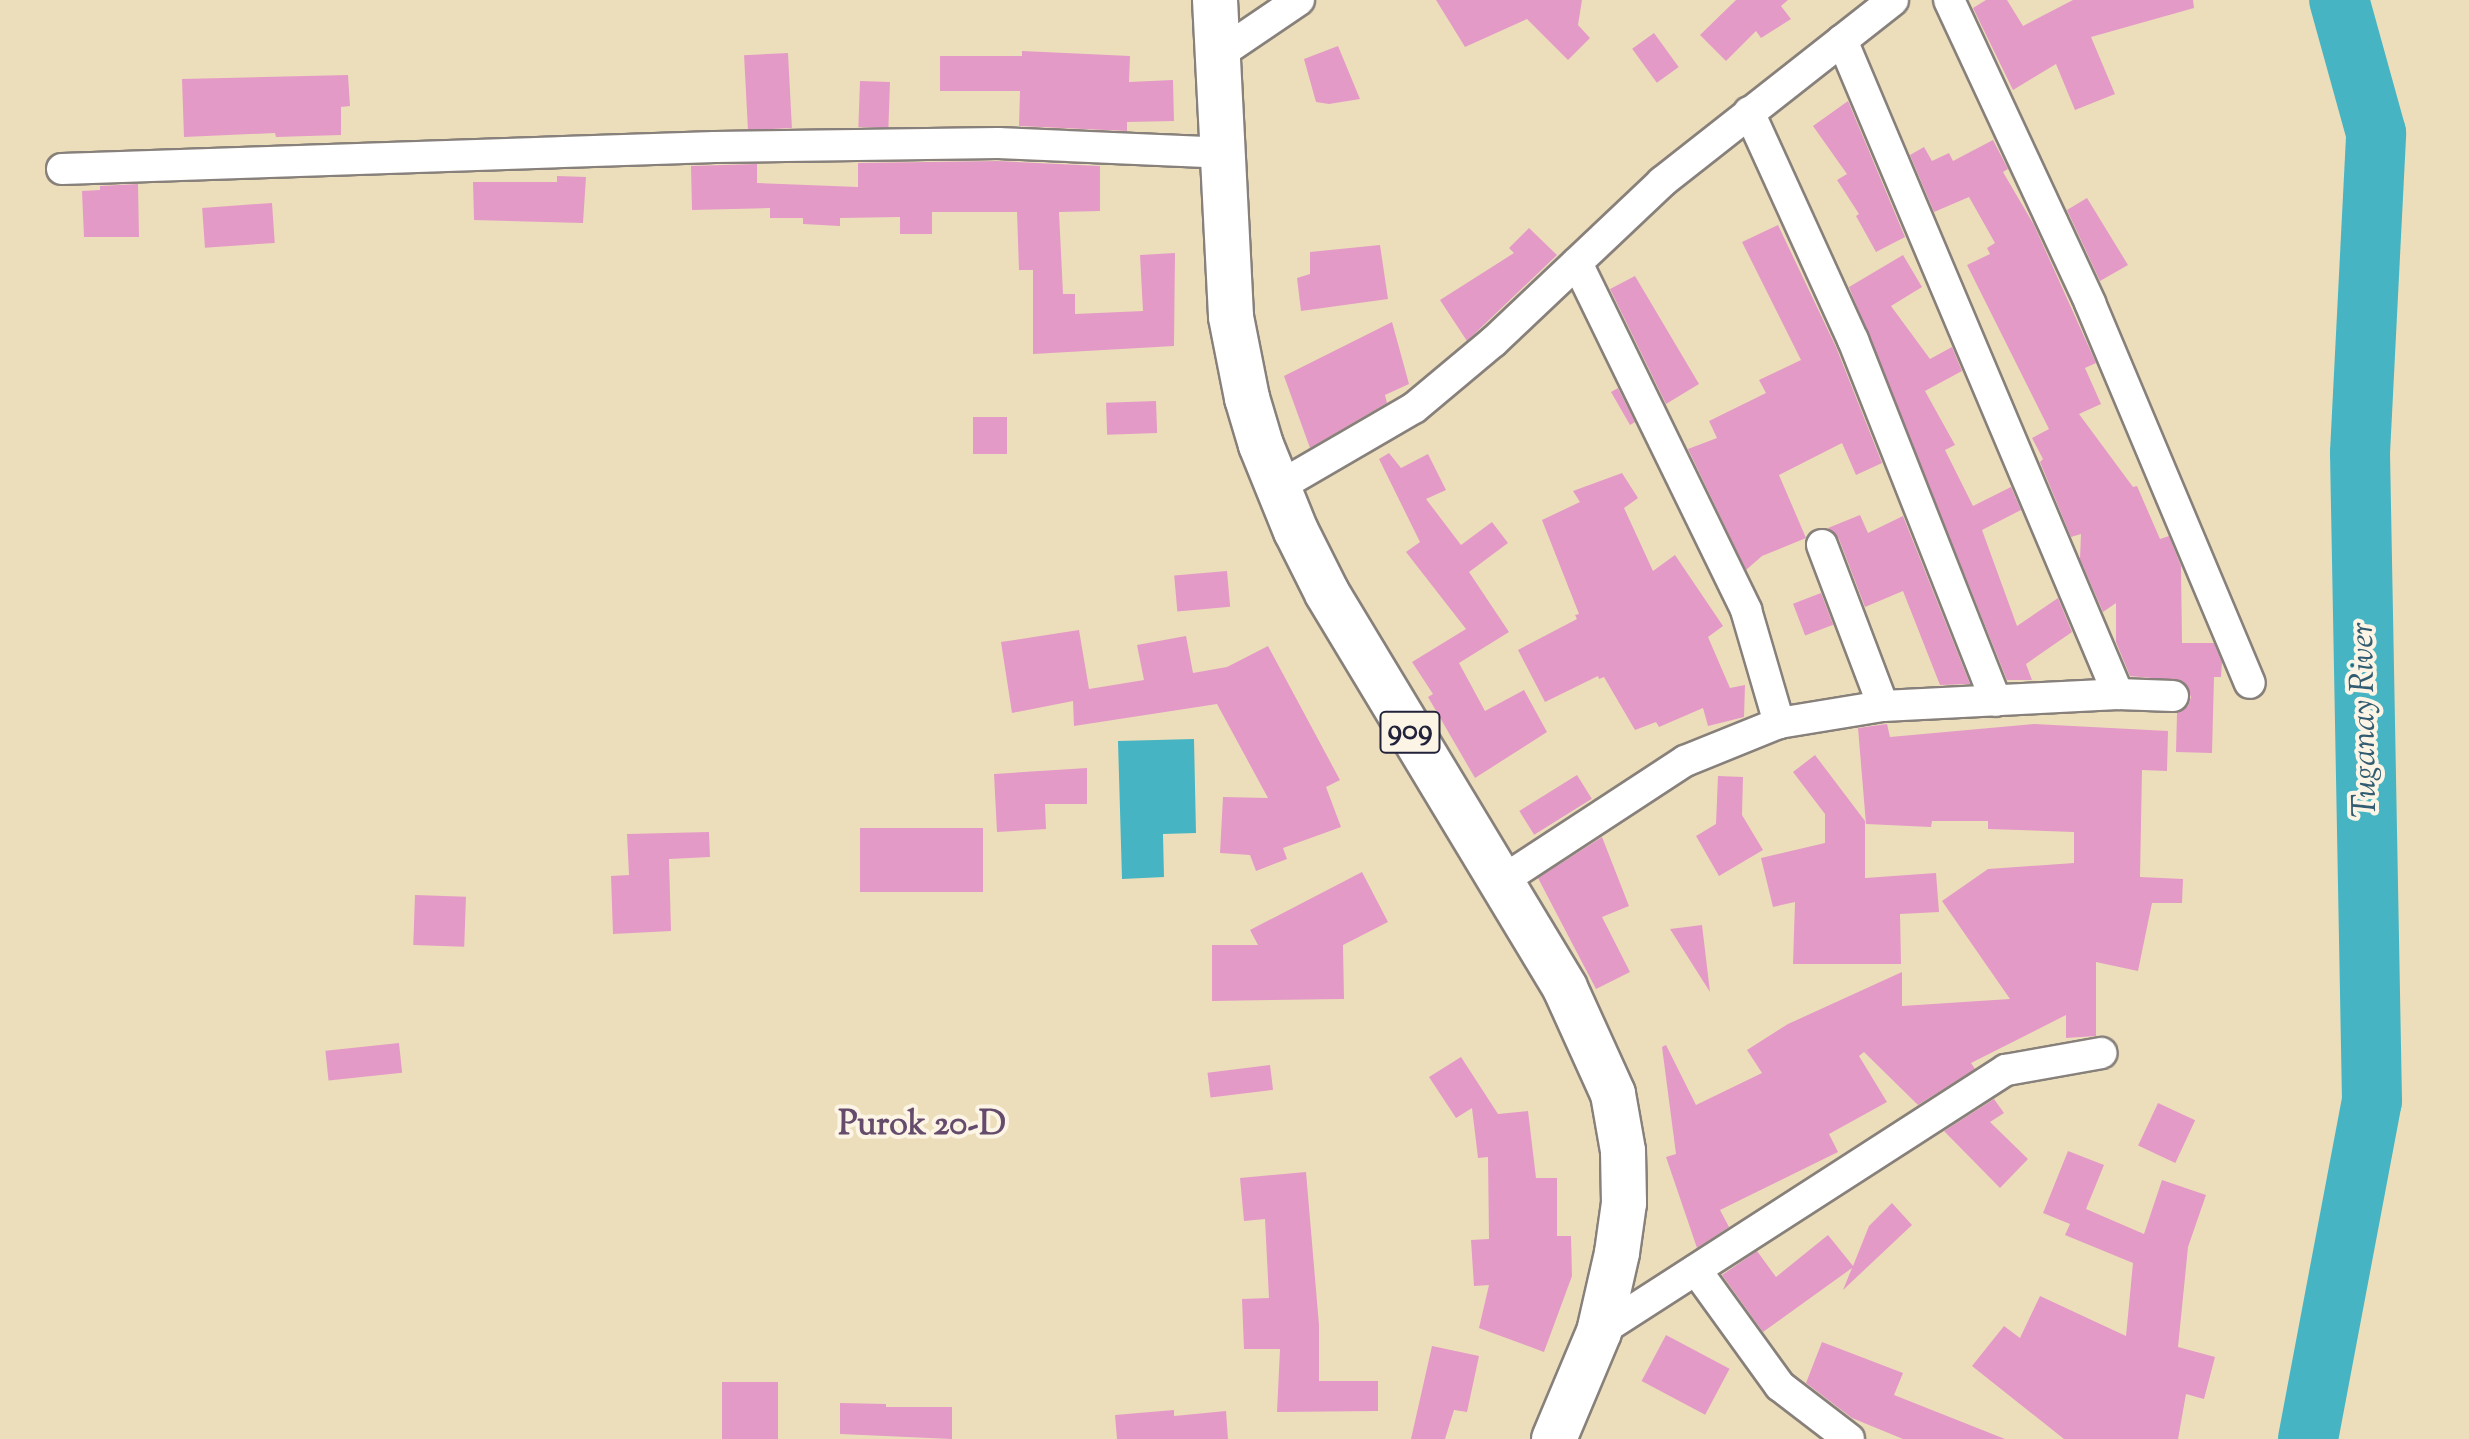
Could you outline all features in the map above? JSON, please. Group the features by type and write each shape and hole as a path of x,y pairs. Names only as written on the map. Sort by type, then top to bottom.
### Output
{"main road":[{"name":"909","path":"1215,0 1231,317 1247,398 1278,487 1327,593 1565,988 1613,1094 1623,1151 1624,1203 1617,1253 1599,1332 1554,1439"}],"street":[{"path":"1218,55 1299,0"},
{"path":"1278,487 1414,408 1493,342 1662,182 1893,0"},
{"path":"1949,0 2090,303 2250,683"},
{"path":"1842,40 2118,694"},
{"path":"1749,112 1853,340 1996,701"},
{"path":"62,169 715,147 904,144 998,143 1223,153"},
{"path":"1577,263 1746,610 1779,723"},
{"path":"1822,545 1883,706"},
{"path":"1500,882 1685,761 1779,723 1883,706 2118,694 2173,696"},
{"path":"1599,1332 2006,1070 2101,1053"},
{"path":"1696,1270 1780,1386 1849,1439"}],"water":[{"path":"1194,739 1196,833 1163,834 1164,877 1122,879 1118,741"}],"building":[{"path":"1436,0 1582,0 1578,25 1590,38 1568,60 1527,19 1465,47"},
{"path":"1736,0 1788,0 1781,6 1791,19 1761,38 1756,31 1726,61 1700,35"},
{"path":"1986,0 2007,0 2023,26 2073,0 2193,0 2194,8 2091,37 2115,94 2075,110 2056,64 2013,90 1973,8"},
{"path":"1654,33 1679,67 1657,83 1632,49"},
{"path":"1338,46 1360,99 1329,104 1316,102 1304,59"},
{"path":"1022,51 1130,56 1129,82 1173,80 1174,121 1127,122 1127,131 1019,126 1020,91 940,91 940,56 1022,56"},
{"path":"788,53 792,128 748,130 744,55"},
{"path":"348,75 350,106 341,107 341,135 276,137 275,133 184,137 182,79"},
{"path":"860,81 890,82 888,128 858,127"},
{"path":"1848,101 1905,237 1876,252 1856,216 1859,214 1837,180 1847,174 1813,126"},
{"path":"1993,140 2008,169 2003,172 2034,225 2096,363 2085,368 2101,404 2079,414 2133,487 2137,486 2160,539 2169,536 2181,566 2182,643 2214,643 2222,662 2221,677 2214,677 2212,753 2176,752 2177,713 2188,706 2191,697 2183,681 2130,676 2116,642 2116,603 2103,612 2080,559 2081,534 2071,537 2040,462 2043,459 2032,438 2049,429 1967,265 1990,254 1987,248 1995,243 1969,197 1934,212 1910,155 1924,147 1932,161 1949,153 1953,161"},
{"path":"998,161 1100,166 1100,211 1059,212 1063,294 1075,294 1075,314 1143,311 1140,255 1175,253 1174,346 1033,354 1033,270 1019,270 1017,212 932,212 932,234 900,234 900,217 840,218 840,226 803,224 803,218 770,218 770,208 692,210 691,166 757,164 757,183 858,187 858,163"},
{"path":"557,176 586,177 583,223 474,220 473,182 557,182"},
{"path":"138,184 139,237 84,237 82,191 100,190 100,186"},
{"path":"2087,198 2128,265 2100,281 2067,210"},
{"path":"272,203 275,243 205,248 202,208"},
{"path":"1778,225 1836,347 1882,463 1856,475 1842,443 1779,475 1806,538 1762,556 1746,570 1688,449 1717,438 1709,421 1766,393 1759,380 1801,360 1742,242"},
{"path":"1529,228 1557,255 1467,341 1440,300 1514,253 1509,248"},
{"path":"1380,245 1388,299 1301,311 1297,278 1310,274 1310,252"},
{"path":"1903,255 1922,287 1891,306 1930,359 1952,347 1962,371 1925,391 1955,445 1945,450 1973,506 2011,487 2021,510 1982,530 2017,626 2058,598 2072,632 2026,664 2032,680 2007,680 1849,287"},
{"path":"1635,276 1699,384 1666,404 1610,289"},
{"path":"1392,322 1409,384 1385,395 1387,403 1310,448 1284,376"},
{"path":"1618,388 1635,422 1630,425 1611,392"},
{"path":"1156,401 1157,433 1107,435 1106,403"},
{"path":"973,417 1007,417 1007,454 973,454"},
{"path":"1389,453 1401,468 1428,454 1446,490 1426,499 1461,545 1492,522 1508,543 1469,572 1509,632 1459,663 1485,711 1524,690 1547,732 1475,778 1428,697 1433,694 1412,662 1466,629 1406,552 1420,542 1379,459"},
{"path":"1622,473 1638,498 1624,508 1653,571 1675,555 1723,626 1708,637 1730,688 1745,685 1744,717 1708,726 1703,708 1659,727 1656,722 1635,730 1604,677 1599,679 1598,676 1545,702 1518,650 1577,619 1575,615 1579,614 1542,520 1580,502 1573,491"},
{"path":"1860,515 1868,533 1903,516 1970,684 1940,685 1903,591 1865,607 1839,539 1828,528"},
{"path":"1227,571 1230,607 1177,611 1174,576"},
{"path":"1821,593 1833,625 1805,635 1793,604"},
{"path":"1079,630 1089,689 1144,680 1137,645 1186,636 1193,673 1227,667 1268,646 1340,780 1326,787 1341,827 1283,848 1287,859 1256,871 1250,855 1220,853 1223,797 1268,798 1217,704 1074,726 1073,701 1012,713 1001,642"},
{"path":"1887,724 1890,737 2034,724 2168,731 2167,771 2142,770 2140,877 2183,879 2182,903 2152,903 2138,971 2096,962 2096,1036 2066,1038 2066,1015 1971,1063 1975,1069 1918,1105 1864,1052 1859,1056 1887,1102 1829,1134 1838,1152 1720,1210 1729,1227 1697,1248 1666,1157 1676,1154 1662,1047 1666,1045 1696,1105 1762,1073 1747,1050 1788,1024 1902,972 1902,1006 2010,999 1942,901 1988,869 2074,863 2074,832 1988,829 1988,821 1932,821 1931,827 1866,824 1858,728"},
{"path":"1815,755 1865,821 1865,878 1936,873 1939,912 1900,914 1901,964 1793,964 1795,902 1773,907 1761,858 1825,843 1825,814 1793,772"},
{"path":"1087,768 1087,804 1045,804 1046,829 997,832 994,774"},
{"path":"1577,775 1592,799 1534,835 1519,811"},
{"path":"1718,776 1743,777 1742,815 1763,850 1719,876 1696,836 1716,824"},
{"path":"860,828 983,828 983,892 860,892"},
{"path":"709,832 710,857 669,859 671,931 613,934 611,876 629,875 627,834"},
{"path":"1602,837 1629,906 1602,917 1630,972 1596,989 1538,878"},
{"path":"1362,872 1388,922 1343,945 1344,999 1212,1001 1212,945 1258,945 1250,930"},
{"path":"415,895 466,897 464,947 413,945"},
{"path":"1702,925 1710,992 1670,929"},
{"path":"399,1043 402,1073 329,1081 325,1051"},
{"path":"1461,1057 1498,1114 1528,1111 1536,1178 1557,1178 1557,1236 1571,1236 1572,1276 1544,1352 1479,1328 1489,1285 1474,1286 1471,1240 1489,1239 1488,1157 1478,1158 1472,1108 1456,1118 1429,1077"},
{"path":"1270,1065 1273,1090 1211,1097 1207,1073"},
{"path":"1994,1099 2004,1113 1990,1122 2028,1159 2000,1188 1944,1131"},
{"path":"2158,1103 2195,1120 2175,1163 2138,1146"},
{"path":"2068,1151 2104,1165 2086,1209 2144,1234 2162,1180 2206,1195 2188,1247 2178,1347 2215,1357 2204,1399 2186,1394 2178,1439 2064,1439 1972,1366 2004,1326 2020,1338 2040,1296 2126,1336 2133,1263 2065,1235 2070,1224 2043,1213"},
{"path":"1306,1172 1319,1325 1319,1381 1378,1381 1378,1411 1277,1412 1280,1349 1244,1349 1242,1299 1269,1298 1265,1219 1244,1221 1240,1178"},
{"path":"1892,1203 1912,1225 1843,1290 1852,1268 1763,1332 1722,1275 1757,1251 1776,1277 1828,1235 1853,1266 1869,1226"},
{"path":"1666,1335 1730,1369 1705,1415 1642,1381"},
{"path":"1822,1342 1903,1373 1894,1395 2005,1439 1903,1439 1852,1418 1806,1383"},
{"path":"1432,1346 1479,1356 1467,1412 1454,1410 1445,1439 1411,1439"},
{"path":"722,1382 778,1382 778,1439 722,1439"},
{"path":"840,1403 952,1407 952,1439 840,1434"},
{"path":"1174,1410 1174,1416 1226,1411 1228,1439 1117,1439 1115,1415"}],"waterway":[{"name":"Tuganay River","path":"2308,1439 2372,1101 2360,453 2376,133 2339,0"}],"district":[{"name":"Purok 20-D","path":"922,1126"}]}
